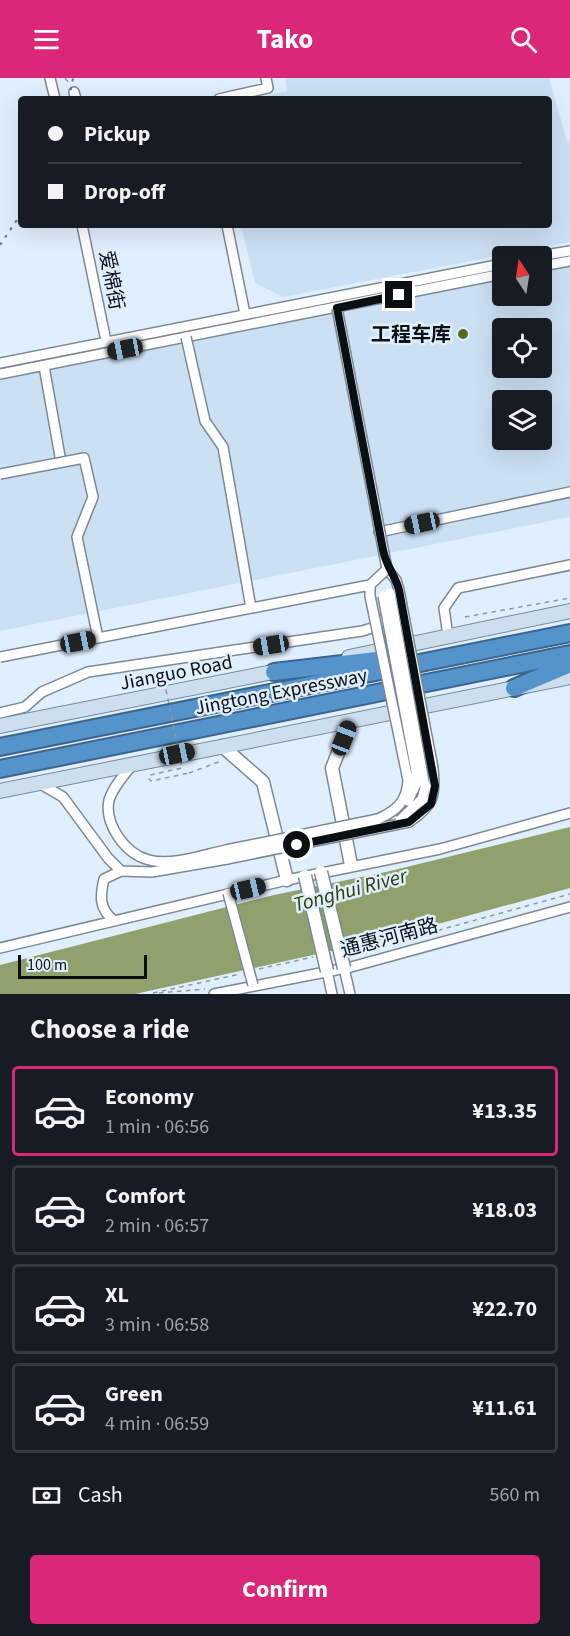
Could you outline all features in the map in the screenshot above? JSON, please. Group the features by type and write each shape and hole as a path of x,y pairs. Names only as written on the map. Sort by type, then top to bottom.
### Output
{"highway":[{"path":"274,672 517,643 570,633"},
{"name":"Jingtong Expressway","path":"0,747 517,643"},
{"name":"Jingtong Expressway","path":"0,769 570,654"},
{"path":"514,688 570,664"}],"main road":[{"name":"Jianguo Road","path":"0,726 570,611"},
{"path":"0,791 134,763 350,723 570,677"}],"street":[{"path":"50,78 54,96"},
{"path":"232,96 268,88 266,78"},
{"name":"爱棉街","path":"83,228 106,342"},
{"path":"228,228 246,314"},
{"path":"552,254 570,251"},
{"path":"552,264 570,261"},
{"path":"0,363 492,266"},
{"path":"0,374 492,276"},
{"path":"113,920 104,913 100,896 104,879 121,870 152,872 378,819 398,810 414,792 416,771 387,617 390,593 396,580 387,568 379,532 337,308"},
{"path":"186,337 205,421 223,447 251,608"},
{"path":"44,366 62,462"},
{"path":"0,474 84,458 93,497 77,537 98,638"},
{"path":"379,532 570,492"},
{"path":"448,636 444,608 458,588 570,565"},
{"path":"0,657 370,585 387,568"},
{"path":"370,585 370,596 408,780 408,790 398,810"},
{"path":"134,763 109,800 110,822 132,852 148,860 169,861 226,854 409,822 431,804 435,786 390,593"},
{"path":"0,713 25,707 42,692 88,672 362,631 375,627 387,617"},
{"path":"350,723 332,768 351,866"},
{"path":"222,746 263,782 287,880"},
{"path":"39,783 63,797 108,858 121,870"},
{"path":"0,948 321,872 440,849 570,813"},
{"path":"321,872 346,968 350,994"},
{"path":"305,876 332,994"},
{"path":"228,893 254,990"},
{"name":"通惠河南路","path":"211,991 254,990 346,968 570,907"}],"path":[{"path":"465,616 570,598"},
{"path":"174,671 128,680 130,687 164,680 182,768 150,775 148,778 152,781 189,773 221,761"},
{"path":"346,950 436,931 570,894"},
{"path":"346,968 350,957 362,946"},
{"path":"255,970 323,955"},
{"path":"149,994 244,973"},
{"path":"153,993 211,991"}],"shaded area":[{"path":"285,78 549,78 567,141 570,141 570,242 549,246 492,246 492,257 283,297 255,283 242,228 552,228 552,96 266,96 287,91"},
{"path":"570,262 570,517 0,631 0,376 492,278 492,306 552,306 552,266"}],"water":[{"name":"Tonghui River","path":"570,827 570,888 372,942 135,994 0,994 0,965 274,895 386,872"}],"railway":[{"path":"70,96 73,78"},
{"path":"0,245 18,218"}],"place":[{"name":"工程车库","path":"463,334"}],"route":[{"path":"297,845 409,822 431,804 435,786 399,590 396,580 387,568 379,532 337,308 399,295"}]}
